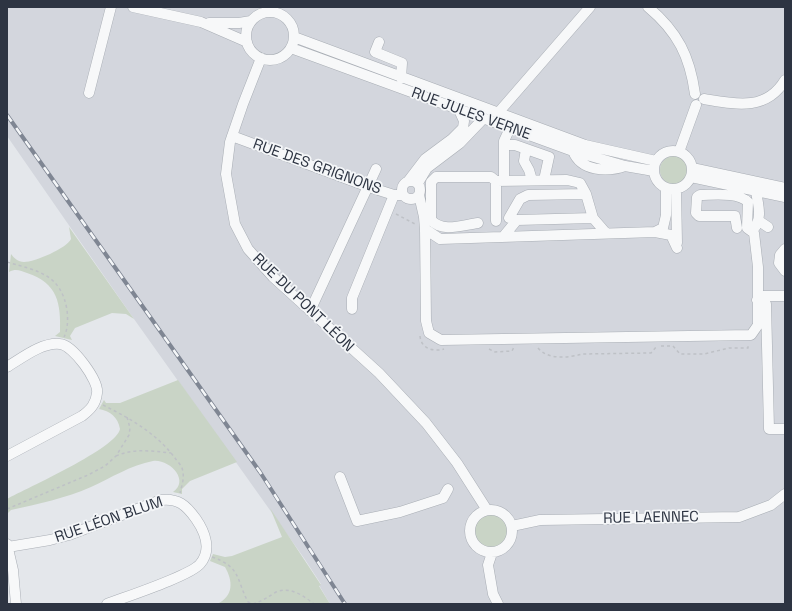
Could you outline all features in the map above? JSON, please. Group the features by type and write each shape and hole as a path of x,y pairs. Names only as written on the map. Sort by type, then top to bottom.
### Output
{"street":[{"path":"89,93 112,7"},
{"path":"134,7 201,22 247,42 255,54 261,58 273,60 291,48 294,37 291,24 286,18 276,13 272,9 256,16 251,22 248,28 247,42"},
{"path":"285,7 286,18"},
{"path":"498,113 590,7"},
{"path":"648,7 672,31 688,59 698,99 678,152"},
{"path":"201,22 251,22"},
{"name":"RUE JULES VERNE","path":"294,37 498,113 596,148 655,166"},
{"path":"379,42 375,52 402,63 401,78"},
{"name":"RUE JULES VERNE","path":"291,48 573,151 625,166 655,166"},
{"name":"RUE DU PONT LÉON","path":"261,58 232,136 226,174 235,224 248,249 273,278 379,374 426,423 457,463 487,510"},
{"path":"698,99 742,105 750,104 772,96 785,80"},
{"path":"414,182 425,159 452,139 463,128 464,121 459,110"},
{"path":"352,309 352,298 402,186 414,182 427,168 460,143 484,119"},
{"path":"496,221 504,145 514,130"},
{"path":"514,130 515,145"},
{"name":"RUE DES GRIGNONS","path":"232,136 369,187 399,195"},
{"path":"504,145 515,145 549,157 544,180"},
{"path":"526,149 524,161 532,180"},
{"path":"673,151 678,152 688,158 692,173 686,185 671,189 657,182 655,166 663,154 673,151"},
{"path":"310,311 369,187 376,169"},
{"path":"692,173 785,188"},
{"path":"692,173 756,191 785,197"},
{"path":"593,218 513,219 445,228 436,226 431,220 430,182 436,177 491,177 500,180 567,180 580,183 586,194 593,218 606,233"},
{"path":"414,182 420,189 419,195 424,217 421,227 426,321 429,334 441,340 750,337 767,340"},
{"path":"655,232 663,228 671,189"},
{"path":"421,227 440,239 655,232 671,235 677,247 671,189"},
{"path":"756,191 759,202 759,221"},
{"path":"503,237 513,219 520,199 528,195 586,194"},
{"path":"399,195 411,199 419,195"},
{"path":"746,228 735,216 699,216 696,213 697,197 700,195 725,195 745,198 748,202 746,228 757,260 760,300 767,340 769,429 785,428"},
{"path":"759,221 768,227"},
{"path":"746,228 759,221"},
{"path":"477,238 478,223"},
{"path":"785,249 780,255 779,263 785,271"},
{"path":"760,300 785,296"},
{"path":"750,337 758,324 760,300"},
{"path":"7,367 44,346 61,344 74,350 96,383 98,392 91,409 82,416 7,456"},
{"path":"340,477 357,521 400,512 443,498 448,488"},
{"name":"RUE LAENNEC","path":"512,526 540,520 739,517 771,505 785,494"},
{"name":"RUE LÉON BLUM","path":"8,545 50,540 161,500 177,500 184,504 196,519 206,536 205,555"},
{"path":"487,510 500,511 506,515 512,526 512,538 508,544 504,549 492,553 478,548 470,537 469,530 475,517 487,510"},
{"path":"8,545 16,604"},
{"path":"492,553 488,565 496,603"},
{"path":"107,604 193,570 200,564 205,555"}],"path":[{"path":"393,213 412,220 421,227"},
{"path":"7,262 37,271 53,279 61,289 65,299 68,315 67,332 61,344"},
{"path":"420,334 420,340 430,349 435,351 450,348"},
{"path":"538,344 538,349 552,357 582,354 651,353 657,346 673,346 680,354 704,354 729,348 748,348 750,337"},
{"path":"488,348 495,352 512,351 517,343"},
{"path":"95,401 128,417 152,433 171,453 182,468 184,480 177,500"},
{"path":"7,509 88,475 105,466 116,456 129,435 130,428 128,417"},
{"path":"116,456 126,452 141,450 171,453"},
{"path":"205,555 221,560 236,572 249,603 253,604 263,601 278,591 289,591 300,593 314,604"},
{"path":"263,601 266,604"}],"shaded area":[{"path":"7,7 785,7 785,604 330,604 319,585 321,584 304,558 134,319 7,136"}],"green space":[{"path":"674,156 684,160 688,170 684,180 674,184 664,180 660,170 664,160"},
{"path":"69,227 134,319 126,314 112,313 75,328 70,336 72,340 55,336 60,332 60,312 56,296 45,282 37,277 21,271 16,270 9,272 11,254 16,260 24,262 35,260 50,254 64,246 71,239"},
{"path":"178,380 237,462 190,481 182,489 182,494 173,492 178,487 179,482 179,477 176,472 166,463 153,461 129,469 81,491 11,510 7,514 7,499 88,457 115,437 120,429 117,421 113,415 107,411 99,409 104,400 106,403 120,403"},
{"path":"270,508 321,585 319,586 330,604 217,604 227,597 230,588 230,578 225,567 210,561 213,554 225,557 232,556 282,537"},
{"path":"488,514 494,514 498,515 505,521 508,531 507,538 501,545 494,548 488,548 484,547 477,541 474,534 474,528 475,524 481,517"}],"railway":[{"path":"7,115 260,472 345,604"}]}
